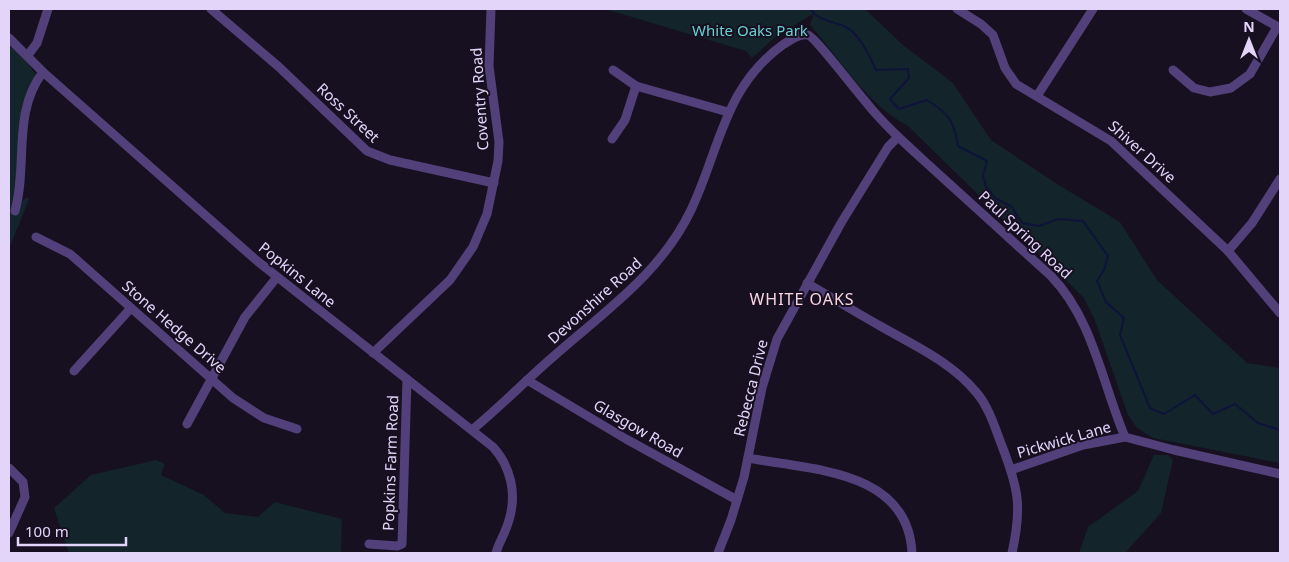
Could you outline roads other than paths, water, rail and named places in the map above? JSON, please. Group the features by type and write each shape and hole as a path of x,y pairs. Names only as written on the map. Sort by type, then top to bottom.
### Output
{"street":[{"path":"28,55 37,43 48,9"},
{"name":"Ross Street","path":"211,9 286,74 367,151 390,160 494,183"},
{"name":"Coventry Road","path":"373,352 441,291 459,268 483,226 494,183 499,142 489,66 491,9"},
{"name":"Shiver Drive","path":"957,9 987,29 998,43 1005,68 1011,79 1111,141 1228,251 1280,312"},
{"path":"1037,96 1094,9"},
{"path":"1173,70 1194,88 1210,92 1231,88 1250,74 1279,27 1246,9"},
{"name":"Devonshire Road","path":"472,430 526,380 630,292 668,250 692,208 728,112 744,83 762,62 790,40 799,35 809,35"},
{"name":"Paul Spring Road","path":"809,35 818,41 828,58 871,109 898,137 1051,276 1065,292 1084,325 1125,437"},
{"name":"Popkins Lane","path":"9,38 43,72 276,277 472,430 497,452 511,480 512,508 496,553"},
{"path":"613,70 636,86 728,112"},
{"path":"15,211 22,179 25,108 31,90 43,72"},
{"path":"612,139 625,120 636,86"},
{"name":"Rebecca Drive","path":"718,553 737,500 772,355 785,322 872,173 888,147 898,137"},
{"path":"1228,251 1252,223 1280,180"},
{"name":"Stone Hedge Drive","path":"36,237 70,254 251,411 282,426 298,430"},
{"path":"187,424 213,380 245,317 276,277"},
{"path":"807,283 931,354 963,378 976,392 986,407 1011,470 1018,494 1019,513 1012,553"},
{"path":"74,371 131,308"},
{"name":"Popkins Farm Road","path":"369,544 397,546 402,544 407,379"},
{"name":"Glasgow Road","path":"526,380 626,439 737,500"},
{"path":"1125,437 1280,474"},
{"name":"Pickwick Lane","path":"1011,470 1083,445 1125,437"},
{"path":"748,458 836,474 871,487 887,498 900,512 910,537 912,553"},
{"path":"9,468 24,482 24,497 9,533"}],"waterway":[{"path":"811,9 821,18 850,29 863,45 876,70 908,69 909,78 890,99 899,109 927,100 945,113 952,123 958,146 987,161 983,176 986,186 995,198 1012,207 1022,223 1039,226 1059,219 1083,221 1108,256 1104,270 1097,281 1106,302 1124,318 1120,335 1150,408 1164,414 1195,395 1213,414 1235,404 1258,423 1280,430"}],"district":[{"name":"WHITE OAKS","path":"802,299"}],"park label":[{"name":"White Oaks Park","path":"750,31"}]}
